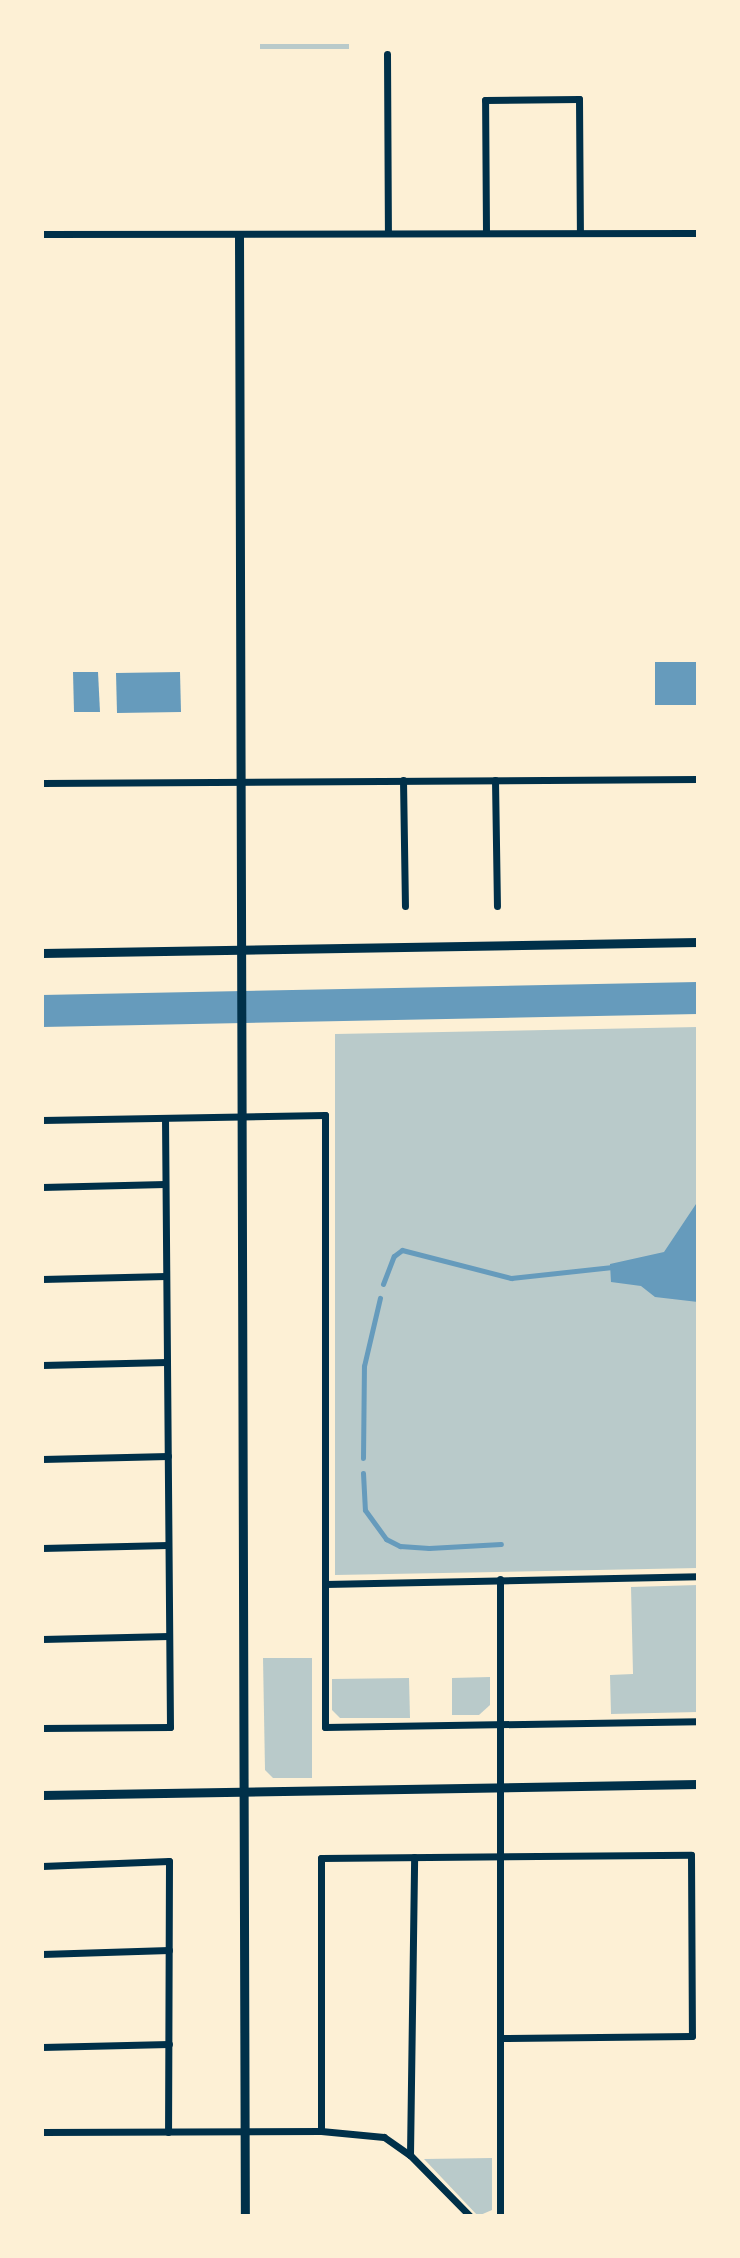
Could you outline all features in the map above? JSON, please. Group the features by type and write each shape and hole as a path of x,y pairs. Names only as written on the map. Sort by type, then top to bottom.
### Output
{"street":[{"path":"387,54 388,232"},
{"path":"486,231 485,100 548,99 579,99 580,231"},
{"path":"42,234 698,233"},
{"path":"239,235 245,1116 245,2216"},
{"path":"42,783 698,779"},
{"path":"403,780 405,906"},
{"path":"495,780 497,906"},
{"path":"42,953 698,942"},
{"path":"42,1120 325,1115 325,1727 698,1721"},
{"path":"42,1728 170,1727 165,1118"},
{"path":"42,1187 165,1184"},
{"path":"42,1279 166,1276"},
{"path":"42,1365 167,1362"},
{"path":"42,1459 168,1456"},
{"path":"42,1548 168,1545"},
{"path":"325,1584 698,1576"},
{"path":"500,1579 503,1786 500,2216"},
{"path":"42,1639 169,1636"},
{"path":"42,1795 698,1784"},
{"path":"321,2131 321,1858 691,1855 692,2036 503,2038"},
{"path":"410,2155 414,1857"},
{"path":"42,1866 169,1861 168,2132"},
{"path":"42,1954 169,1950"},
{"path":"42,2047 169,2044"},
{"path":"42,2132 321,2131 384,2137 410,2155 470,2216"}],"shaded area":[{"path":"260,42 349,42 349,49 260,49"},
{"path":"698,1027 698,1568 335,1575 335,1034"},
{"path":"698,1585 698,1712 611,1714 610,1675 633,1674 631,1587"},
{"path":"263,1658 312,1658 312,1778 273,1778 265,1770"},
{"path":"490,1677 490,1705 479,1715 452,1715 452,1678"},
{"path":"409,1678 410,1718 340,1718 332,1710 332,1679"},
{"path":"492,2158 492,2210 478,2216 424,2159"}],"water":[{"path":"655,662 698,662 698,705 655,705"},
{"path":"73,672 98,672 100,712 74,712"},
{"path":"180,672 181,712 117,713 116,673"},
{"path":"698,1201 698,1302 655,1297 641,1286 611,1282 610,1264 664,1252"}],"waterway":[{"path":"42,1011 698,998"},
{"path":"383,1284 394,1256 402,1250 511,1278 612,1267"},
{"path":"363,1458 364,1366 380,1298"},
{"path":"363,1473 365,1510 386,1539 400,1546 429,1548 501,1544"}]}
